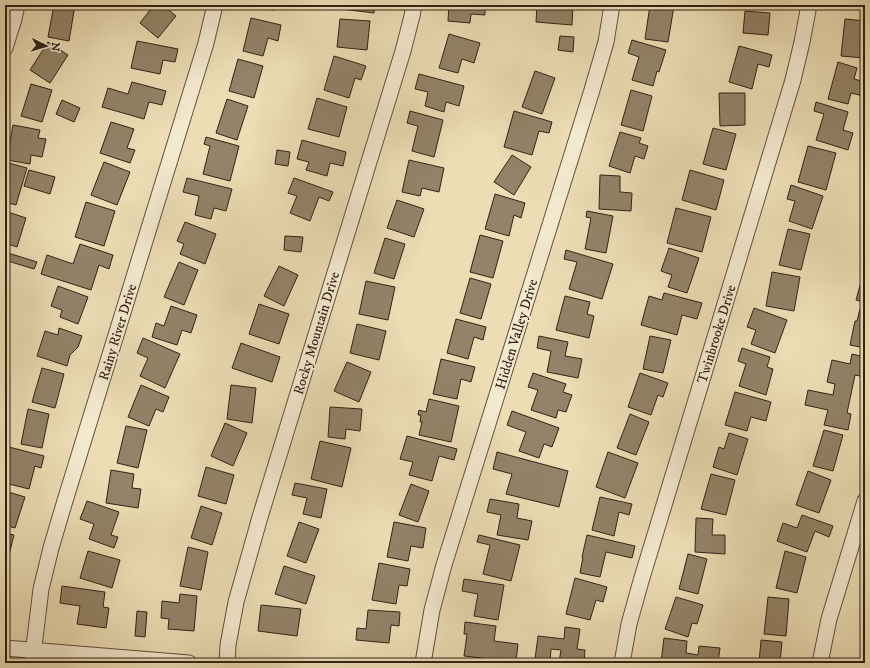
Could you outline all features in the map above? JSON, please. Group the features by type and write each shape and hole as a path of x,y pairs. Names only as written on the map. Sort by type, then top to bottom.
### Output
{"street":[{"path":"5,48 17,5"},
{"name":"Rainy River Drive","path":"33,656 41,589 51,548 206,43 215,5"},
{"name":"Rocky Mountain Drive","path":"227,663 228,645 236,602 260,517 403,51 414,5"},
{"name":"Hidden Valley Drive","path":"423,663 432,610 444,565 592,90 606,42 612,5"},
{"name":"Twinbrooke Drive","path":"622,663 629,624 641,581 793,80 809,5"},
{"path":"820,663 830,619 863,516 865,501"},
{"path":"5,648 33,656 189,663"}],"building":[{"path":"54,5 75,5 69,41 48,37"},
{"path":"154,5 163,5 176,16 158,38 140,23"},
{"path":"254,5 275,5 274,10 254,8"},
{"path":"341,5 375,5 374,13 341,9"},
{"path":"449,5 485,5 485,15 471,14 470,23 448,21"},
{"path":"537,5 573,5 572,25 536,22"},
{"path":"650,5 674,6 668,42 645,39"},
{"path":"745,11 770,13 768,35 743,33"},
{"path":"251,18 281,25 278,41 268,38 263,56 243,51"},
{"path":"340,19 370,21 367,50 337,47"},
{"path":"845,19 865,21 864,58 841,56"},
{"path":"449,34 480,43 474,63 462,59 458,73 439,68"},
{"path":"560,36 574,37 573,52 558,50"},
{"path":"632,40 666,50 659,72 657,71 653,86 632,80 639,57 628,53"},
{"path":"137,41 178,49 175,62 163,60 160,74 131,68"},
{"path":"48,42 68,55 50,83 30,70"},
{"path":"739,46 772,55 769,67 758,64 752,89 729,82"},
{"path":"334,56 366,66 361,80 355,78 349,98 324,90"},
{"path":"238,59 263,66 254,98 229,91"},
{"path":"838,62 857,68 854,79 865,82 863,96 851,93 848,104 828,99"},
{"path":"535,71 555,78 542,114 522,107"},
{"path":"419,74 464,86 459,106 446,102 444,112 425,106 428,92 415,89"},
{"path":"132,82 166,91 162,105 149,102 144,119 102,107 108,88 128,94"},
{"path":"31,84 52,90 42,122 21,116"},
{"path":"631,90 652,96 643,131 621,125"},
{"path":"719,93 745,93 745,125 720,126"},
{"path":"317,98 347,107 339,137 308,129"},
{"path":"227,99 248,106 237,140 216,133"},
{"path":"62,100 80,108 74,122 56,114"},
{"path":"816,102 848,112 843,130 853,133 848,150 816,140 824,114 814,111"},
{"path":"410,111 443,120 434,157 412,151 418,126 407,123"},
{"path":"514,111 552,122 549,133 539,131 532,155 504,147"},
{"path":"111,122 134,129 127,148 135,150 130,163 100,153"},
{"path":"13,125 40,130 38,138 46,139 42,157 31,155 30,164 7,160"},
{"path":"713,128 736,134 726,170 703,164"},
{"path":"620,132 641,138 639,143 648,146 644,159 635,156 630,173 609,166"},
{"path":"206,137 239,146 230,181 203,174 210,146 204,144"},
{"path":"302,140 346,152 343,166 330,163 327,176 306,170 309,162 297,159"},
{"path":"808,146 836,153 826,190 798,182"},
{"path":"277,150 290,152 288,166 275,164"},
{"path":"512,155 531,167 514,195 494,182"},
{"path":"409,160 444,168 439,192 422,188 420,196 402,192"},
{"path":"5,162 27,168 16,205 5,202"},
{"path":"104,162 130,172 117,205 91,195"},
{"path":"29,170 55,177 50,194 24,186"},
{"path":"690,170 724,180 716,210 682,200"},
{"path":"600,175 620,176 620,192 632,193 631,211 599,209"},
{"path":"187,178 232,189 226,211 214,208 211,219 195,215 199,196 183,192"},
{"path":"294,178 333,192 329,201 319,197 310,221 290,213 297,196 288,193"},
{"path":"791,185 823,196 812,229 789,221 795,201 787,199"},
{"path":"495,194 525,203 521,218 514,215 509,236 485,229"},
{"path":"397,200 424,209 414,237 387,228"},
{"path":"86,202 115,211 104,246 75,237"},
{"path":"676,208 711,217 702,252 667,243"},
{"path":"5,211 26,218 17,247 5,243"},
{"path":"587,211 613,216 606,253 585,249 591,218 586,217"},
{"path":"185,222 216,234 205,264 180,254 184,244 177,241"},
{"path":"788,229 810,234 801,270 779,265"},
{"path":"480,235 503,241 493,278 470,272"},
{"path":"285,236 303,237 301,252 284,250"},
{"path":"385,238 405,244 394,279 374,273"},
{"path":"80,244 113,255 109,269 99,265 91,290 41,274 47,255 73,264"},
{"path":"669,248 699,258 687,293 668,287 672,275 661,271"},
{"path":"566,250 613,264 602,299 569,289 577,262 564,259"},
{"path":"5,252 37,262 34,269 8,261 5,272"},
{"path":"179,262 198,270 184,305 164,297"},
{"path":"279,266 298,275 284,306 264,296"},
{"path":"865,268 865,302 856,300"},
{"path":"772,272 800,277 794,311 766,306"},
{"path":"470,278 491,284 481,319 460,313"},
{"path":"366,281 395,287 388,320 359,314"},
{"path":"58,286 88,297 78,324 60,317 62,310 51,306"},
{"path":"664,293 702,303 697,319 682,315 677,335 641,325 649,296 662,300"},
{"path":"565,296 590,302 587,314 594,316 589,338 556,330"},
{"path":"259,304 289,314 279,344 249,334"},
{"path":"171,306 197,315 191,333 182,330 177,345 152,337 156,323 164,326"},
{"path":"754,308 787,320 775,353 751,344 756,330 747,327"},
{"path":"860,309 865,310 865,348 850,345 855,321 857,321"},
{"path":"456,319 486,327 483,340 474,337 468,359 447,353"},
{"path":"357,324 386,331 379,360 350,353"},
{"path":"59,328 82,336 78,347 70,355 67,366 37,356 45,331 58,335"},
{"path":"539,336 568,342 565,356 582,359 578,378 547,372 551,351 537,348"},
{"path":"650,336 671,340 663,373 643,369"},
{"path":"143,338 180,354 165,388 140,376 148,358 137,353"},
{"path":"241,343 280,357 272,382 232,368"},
{"path":"742,348 770,357 767,367 773,369 766,395 739,386 746,364 738,361"},
{"path":"852,354 865,357 865,377 855,375 847,413 851,414 848,430 824,425 828,410 805,405 808,390 833,395 835,384 827,382 832,360 850,364"},
{"path":"441,359 475,367 471,382 461,379 457,399 433,394"},
{"path":"347,362 371,372 359,402 334,391"},
{"path":"42,368 64,374 55,408 32,402"},
{"path":"533,373 566,384 563,392 572,395 566,412 558,410 556,418 531,410 538,390 528,387"},
{"path":"640,373 668,383 663,397 658,395 651,415 628,407"},
{"path":"141,385 169,397 163,412 156,409 149,426 128,417"},
{"path":"231,385 256,388 252,423 227,419"},
{"path":"735,392 771,402 766,421 751,417 747,431 725,425"},
{"path":"429,399 459,406 451,442 419,435 422,422 420,422 421,415 418,415 419,410 426,412"},
{"path":"330,407 362,409 360,431 346,429 345,439 328,437"},
{"path":"28,409 49,414 42,448 21,444"},
{"path":"512,411 559,428 552,447 544,444 539,458 519,451 526,432 507,425"},
{"path":"630,414 649,422 636,455 617,448"},
{"path":"225,423 247,433 233,466 211,456"},
{"path":"126,426 147,430 138,468 117,463"},
{"path":"824,430 843,435 833,471 813,466"},
{"path":"729,433 748,439 737,475 713,467 719,447 724,449"},
{"path":"407,436 457,449 454,460 439,456 432,481 409,475 413,462 400,459"},
{"path":"320,441 351,448 342,487 311,479"},
{"path":"5,446 44,456 41,468 35,466 29,489 5,483 7,468 5,468"},
{"path":"497,452 568,471 559,507 506,494 512,474 493,469"},
{"path":"608,452 638,463 625,498 596,487"},
{"path":"206,467 234,475 226,504 198,496"},
{"path":"111,470 134,474 132,488 141,489 138,508 106,503"},
{"path":"808,471 831,480 819,513 796,505"},
{"path":"711,474 735,480 726,515 701,509"},
{"path":"295,483 327,489 321,518 303,514 307,498 292,495"},
{"path":"411,484 429,491 418,522 399,515"},
{"path":"5,491 25,497 15,528 5,525"},
{"path":"600,497 632,504 629,515 619,512 614,536 592,530"},
{"path":"490,499 519,504 517,518 532,521 528,540 497,535 501,515 487,512"},
{"path":"87,501 119,512 111,535 118,537 114,548 89,539 94,524 80,519"},
{"path":"201,506 222,513 212,545 191,538"},
{"path":"802,515 833,526 829,537 815,531 807,552 777,541 783,523 797,528"},
{"path":"696,518 713,519 712,535 725,535 725,554 695,552"},
{"path":"299,522 319,529 306,563 287,556"},
{"path":"394,522 426,528 423,548 411,546 408,561 387,557"},
{"path":"5,533 14,535 5,571"},
{"path":"479,535 520,545 511,581 483,574 490,545 477,542"},
{"path":"587,535 635,546 632,558 606,552 600,577 580,573"},
{"path":"188,547 208,552 201,590 180,586"},
{"path":"88,551 120,560 112,588 80,578"},
{"path":"785,551 806,557 797,593 776,588"},
{"path":"688,554 707,559 698,594 679,589"},
{"path":"379,563 410,569 407,586 399,585 396,604 372,600"},
{"path":"284,566 315,576 306,604 275,594"},
{"path":"575,578 607,587 603,602 596,600 590,620 566,614"},
{"path":"464,579 504,585 498,620 474,616 478,594 462,591"},
{"path":"62,586 105,592 103,607 109,608 106,628 77,624 80,606 60,603"},
{"path":"180,594 197,596 194,631 168,629 169,619 161,618 162,601 179,603"},
{"path":"676,597 703,605 697,624 692,623 688,637 665,629"},
{"path":"768,597 789,599 786,636 764,634"},
{"path":"261,605 301,609 297,636 258,631"},
{"path":"368,610 400,612 399,626 391,625 389,643 356,640 357,628 366,629"},
{"path":"137,611 147,612 145,637 135,636"},
{"path":"465,622 496,626 494,641 518,644 516,662 464,656 467,634 464,634"},
{"path":"565,627 580,629 577,649 585,650 584,663 559,662 561,650 551,649 550,661 535,659 538,636 564,639"},
{"path":"864,635 865,663 862,663"},
{"path":"664,638 687,641 686,653 698,655 699,646 720,648 718,663 661,663"},
{"path":"761,640 782,642 780,663 759,663"}]}
